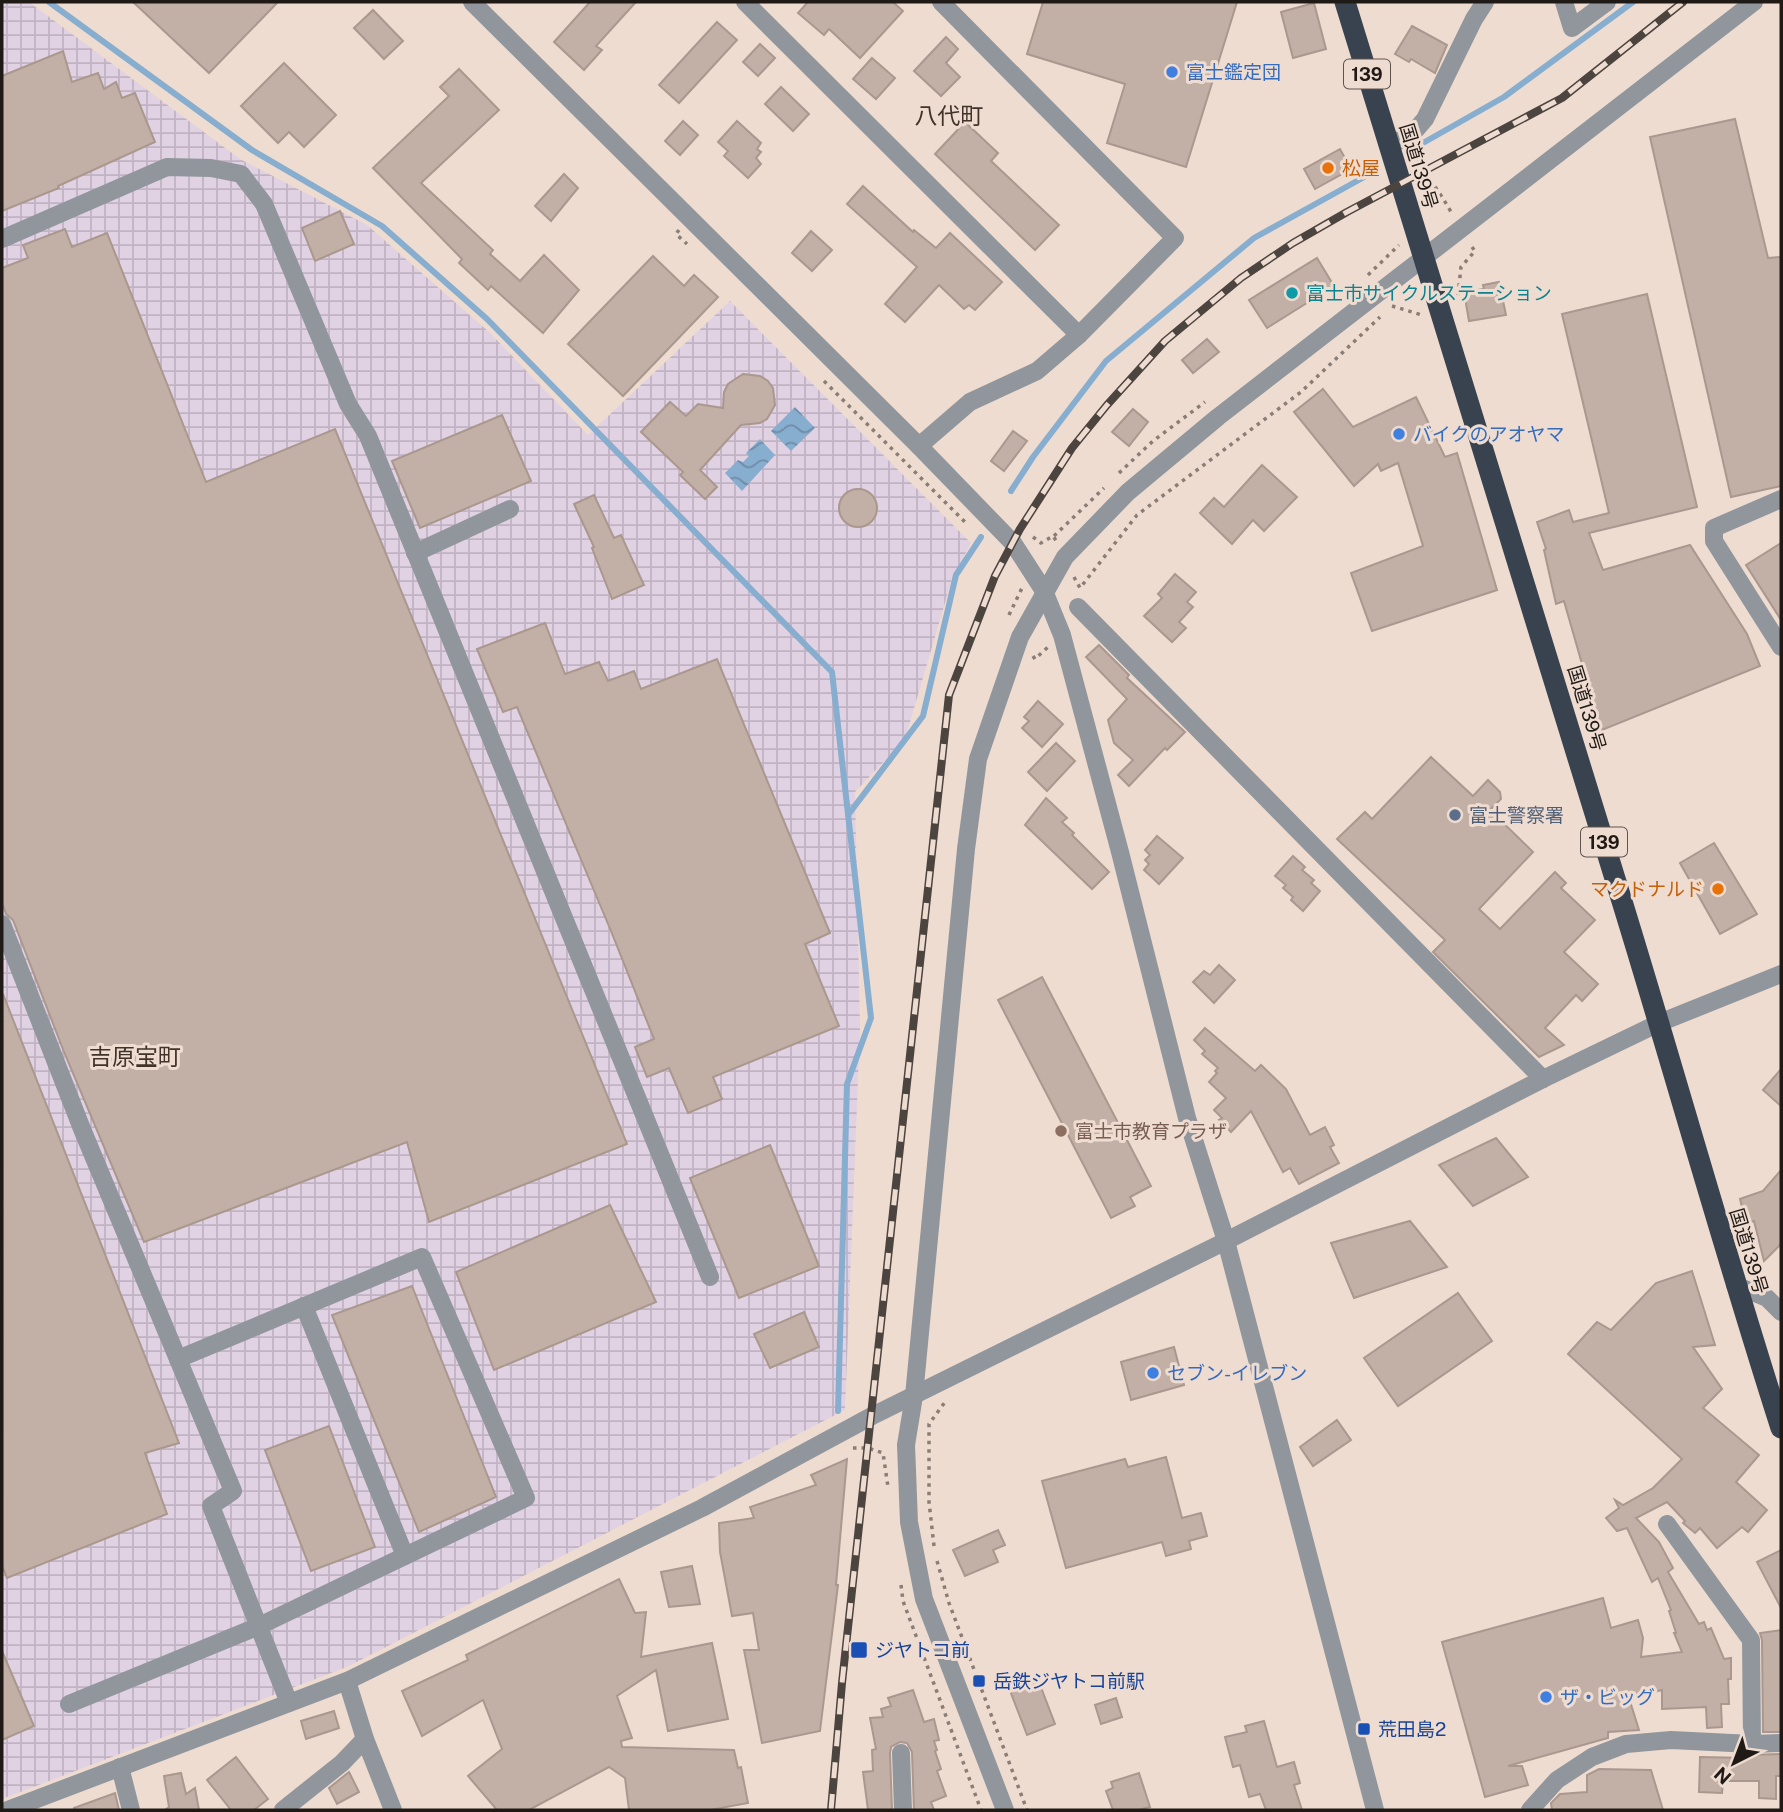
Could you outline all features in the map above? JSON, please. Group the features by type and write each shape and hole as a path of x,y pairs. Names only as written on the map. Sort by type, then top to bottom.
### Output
{"highway":[{"name":"国道139号","path":"1345,2 1399,141 1423,257 1537,620 1735,1285 1781,1428"}],"street":[{"path":"472,2 919,446 1013,543 1044,591 1062,635 1124,865 1187,1118 1226,1241 1375,1810"},
{"path":"745,2 1079,335"},
{"path":"919,446 970,402 1038,372 1079,335 1175,238 941,2"},
{"path":"1399,141 1425,119 1485,2"},
{"path":"1564,2 1572,29 1608,2"},
{"path":"1005,1810 924,1598 909,1522 906,1445 914,1396 965,863 978,759 1020,637 1065,557 1128,492 1218,417 1754,2"},
{"path":"2,239 167,167 211,168 241,174 264,204 348,404 368,436 710,1277"},
{"path":"1781,499 1714,528 1714,541 1781,647"},
{"path":"415,553 510,509"},
{"path":"1078,607 1543,1079"},
{"path":"2,924 82,1129 233,1491 211,1506 289,1703"},
{"path":"8,1810 347,1682 702,1508 872,1416 1226,1241 1543,1079 1659,1023 1781,974"},
{"path":"69,1704 259,1626 526,1498 422,1257 178,1359"},
{"path":"1735,1285 1767,1298 1781,1311"},
{"path":"304,1306 405,1556"},
{"path":"1667,1524 1751,1640 1752,1744"},
{"path":"347,1682 365,1739 393,1810"},
{"path":"283,1810 342,1763 365,1739"},
{"path":"1530,1810 1556,1780 1592,1757 1626,1744 1671,1740 1781,1743"},
{"path":"901,1753 903,1810"},
{"path":"120,1768 131,1810"}],"path":[{"path":"1381,292 1391,306 1422,315 1458,303 1461,267 1475,251 1443,196 1399,141"},
{"path":"1368,275 1399,245"},
{"path":"955,513 971,528"},
{"path":"955,1397 943,1403 929,1424 929,1502 936,1557 949,1603 1027,1810"}],"shaded area":[{"path":"2,2 29,2 240,159 367,225 489,332 588,435 730,301 971,543 952,579 905,739 855,792 860,1027 845,1410 347,1667 2,1799"}],"water":[{"path":"795,407 815,428 791,451 771,431"},
{"path":"760,439 775,455 742,491 725,473 738,460 743,462 749,456 746,453"}],"building":[{"path":"133,2 278,2 209,73"},
{"path":"590,2 636,2 596,46 602,50 584,70 554,42"},
{"path":"808,2 893,2 903,11 860,58 829,29 824,35 798,13"},
{"name":"富士鑑定団","path":"1043,2 1237,2 1186,167 1107,143 1125,84 1027,54"},
{"path":"1314,3 1326,49 1293,58 1281,12"},
{"path":"373,10 403,41 384,59 354,28"},
{"path":"717,22 737,40 679,103 659,85"},
{"path":"1412,26 1447,45 1435,73 1411,59 1409,62 1395,54"},
{"path":"946,37 958,49 946,63 960,77 941,96 914,71"},
{"path":"760,44 775,58 758,76 743,62"},
{"path":"63,51 72,82 98,73 104,89 116,82 122,98 135,93 155,142 58,186 59,188 2,211 2,76"},
{"path":"872,58 895,78 876,99 853,79"},
{"path":"284,63 336,115 304,147 289,132 278,143 241,106"},
{"path":"459,69 499,110 421,183 493,250 490,254 520,281 544,255 579,290 543,333 491,286 488,290 459,263 462,259 373,168 449,96 440,87"},
{"path":"781,87 809,114 793,131 765,104"},
{"path":"1735,119 1768,258 1781,257 1781,486 1731,497 1650,137"},
{"path":"683,121 698,135 680,155 665,141"},
{"path":"737,121 761,143 757,149 761,152 756,158 761,164 748,178 724,156 728,151 718,142"},
{"path":"965,122 998,153 991,161 1059,225 1035,250 935,154"},
{"path":"1340,149 1351,169 1315,189 1304,169"},
{"path":"564,174 578,188 551,221 535,206"},
{"path":"863,186 913,232 914,230 936,248 950,233 1002,282 975,310 969,305 964,309 939,285 905,322 885,304 917,267 847,204"},
{"path":"340,211 354,244 315,261 302,228"},
{"path":"65,229 72,247 107,233 206,482 335,429 627,1144 429,1222 407,1142 144,1242 64,1052 13,920 6,914 2,903 2,268 28,258 23,245"},
{"path":"811,231 832,250 812,271 792,253"},
{"path":"653,256 684,286 694,275 718,297 623,396 568,344"},
{"name":"富士市サイクルステーション","path":"1317,258 1334,286 1267,328 1249,300"},
{"path":"1499,282 1506,315 1469,321 1464,292 1484,289 1483,285"},
{"path":"1647,294 1697,507 1589,533 1603,570 1690,545 1747,634 1760,666 1602,730 1590,700 1592,699 1564,601 1556,604 1544,550 1546,549 1537,522 1569,510 1573,522 1609,513 1562,314"},
{"path":"1207,339 1219,352 1193,373 1182,360"},
{"path":"743,374 760,376 768,381 773,388 775,405 767,419 760,423 741,425 700,470 717,487 705,499 680,475 683,472 641,432 670,402 686,416 698,404 723,408 724,392 728,384"},
{"path":"1323,389 1353,427 1416,397 1445,457 1457,453 1497,590 1372,631 1351,573 1423,546 1398,463 1381,471 1378,464 1354,486 1294,412"},
{"path":"1133,409 1148,422 1129,446 1112,432"},
{"path":"502,415 531,481 420,528 392,461"},
{"path":"1013,431 1027,441 1004,471 991,461"},
{"path":"1262,465 1297,497 1264,531 1253,520 1232,544 1200,513 1214,498 1224,507"},
{"path":"858,489 871,495 877,508 871,521 858,527 845,521 839,508 845,495"},
{"path":"594,495 614,538 621,535 644,585 612,599 592,548 594,547 574,504"},
{"path":"1781,543 1781,620 1746,565"},
{"path":"1175,574 1196,592 1187,602 1193,607 1179,622 1186,628 1172,642 1144,616 1162,598 1158,594"},
{"path":"545,623 565,674 599,662 608,681 634,671 641,689 717,659 830,933 805,944 839,1026 713,1077 722,1099 688,1113 669,1068 647,1077 635,1047 654,1039 517,707 503,712 477,649"},
{"path":"1099,645 1129,675 1127,678 1185,732 1167,750 1165,748 1129,786 1118,775 1133,760 1114,743 1108,720 1127,699 1086,657"},
{"path":"1038,701 1063,724 1042,747 1022,728 1029,721 1024,717"},
{"path":"1056,743 1075,761 1047,791 1028,772"},
{"path":"1431,757 1473,796 1488,780 1500,792 1501,799 1490,810 1533,852 1479,909 1500,929 1555,872 1566,883 1561,888 1595,920 1564,952 1598,984 1582,1001 1576,995 1545,1028 1564,1045 1539,1057 1433,952 1445,940 1337,839 1365,812 1372,819"},
{"path":"1046,798 1067,818 1062,822 1074,833 1072,835 1109,872 1092,889 1025,825"},
{"path":"1157,836 1183,858 1159,884 1144,870 1149,864 1145,860 1150,855 1145,850"},
{"name":"マクドナルド","path":"1714,843 1757,914 1720,934 1680,863"},
{"path":"1293,856 1305,867 1302,870 1314,880 1311,883 1320,891 1303,911 1283,888 1286,885 1275,876"},
{"path":"1219,965 1235,980 1214,1003 1193,982 1204,971 1210,975"},
{"path":"1042,977 1151,1186 1130,1197 1135,1206 1111,1218 998,1000"},
{"path":"3,994 179,1443 145,1453 167,1514 7,1578 2,1566"},
{"path":"1205,1028 1255,1071 1261,1065 1286,1089 1310,1135 1325,1127 1334,1145 1330,1147 1339,1163 1299,1184 1290,1168 1283,1172 1251,1111 1231,1132 1219,1120 1222,1118 1214,1110 1226,1098 1209,1082 1218,1068 1202,1054 1205,1051 1194,1040"},
{"path":"1781,1069 1781,1106 1763,1090"},
{"path":"1496,1138 1528,1177 1473,1206 1439,1165"},
{"path":"770,1145 819,1266 739,1298 690,1178"},
{"path":"1781,1170 1781,1244 1764,1261 1754,1221 1746,1223 1740,1199 1763,1191"},
{"path":"610,1205 656,1302 494,1370 456,1272"},
{"path":"1410,1221 1447,1267 1354,1298 1331,1243"},
{"path":"1692,1271 1715,1345 1693,1347 1722,1389 1703,1408 1759,1455 1736,1482 1767,1510 1748,1532 1742,1527 1717,1548 1700,1528 1695,1533 1683,1523 1685,1521 1667,1502 1636,1518 1659,1542 1673,1568 1668,1572 1699,1624 1704,1622 1707,1630 1711,1628 1724,1659 1731,1658 1729,1704 1721,1704 1722,1727 1707,1728 1706,1707 1662,1709 1662,1690 1629,1698 1639,1730 1608,1732 1608,1738 1508,1766 1522,1766 1528,1785 1485,1797 1442,1642 1603,1598 1611,1628 1638,1620 1643,1638 1641,1657 1682,1652 1674,1633 1669,1611 1671,1610 1658,1578 1652,1582 1627,1528 1617,1531 1606,1518 1619,1508 1615,1500 1623,1505 1653,1488 1682,1459 1568,1354 1597,1322 1611,1330 1656,1283"},
{"path":"412,1286 496,1497 419,1532 332,1315"},
{"path":"1458,1293 1492,1341 1398,1406 1364,1358"},
{"path":"804,1312 819,1347 770,1368 754,1334"},
{"name":"セブン-イレブン","path":"1174,1347 1184,1385 1131,1400 1121,1362"},
{"path":"1337,1420 1351,1440 1313,1466 1300,1447"},
{"path":"329,1426 375,1547 311,1571 265,1450"},
{"path":"1166,1457 1182,1518 1201,1513 1207,1536 1189,1541 1191,1549 1166,1556 1162,1542 1066,1568 1042,1481 1125,1459 1128,1467"},
{"path":"847,1459 838,1585 820,1731 762,1743 744,1650 759,1650 753,1613 732,1616 720,1552 719,1523 754,1518 750,1507 816,1485 811,1475"},
{"path":"998,1530 1005,1545 993,1550 998,1562 965,1576 953,1550"},
{"path":"1781,1550 1781,1608 1757,1562"},
{"path":"692,1566 700,1604 669,1607 661,1572"},
{"path":"619,1579 635,1613 646,1612 641,1657 712,1643 728,1719 668,1731 656,1670 617,1696 632,1738 621,1741 622,1747 734,1750 738,1768 741,1767 748,1803 710,1810 629,1810 625,1778 609,1767 529,1810 497,1810 468,1776 502,1749 483,1700 422,1736 402,1691 468,1660 466,1655"},
{"path":"1781,1630 1781,1732 1763,1732 1760,1633"},
{"path":"2,1651 34,1726 2,1740"},
{"path":"1037,1677 1055,1724 1027,1735 1009,1688"},
{"path":"913,1690 924,1722 934,1719 939,1740 934,1741 935,1751 941,1769 937,1771 946,1796 931,1802 934,1810 914,1810 912,1752 907,1743 900,1742 891,1747 890,1753 892,1810 868,1810 863,1772 873,1771 872,1750 876,1749 870,1718 883,1717 881,1709 891,1706 888,1698"},
{"path":"1116,1698 1122,1717 1101,1724 1095,1705"},
{"path":"334,1711 339,1728 306,1739 301,1721"},
{"path":"1264,1721 1277,1767 1294,1762 1300,1783 1294,1785 1302,1810 1266,1810 1260,1794 1249,1797 1240,1765 1233,1767 1225,1737 1247,1732 1245,1726"},
{"path":"1781,1754 1781,1776 1776,1776 1776,1799 1759,1798 1759,1781 1723,1781 1722,1793 1699,1792 1700,1757 1749,1758 1749,1755"},
{"path":"236,1757 268,1799 254,1810 231,1810 207,1780"},
{"path":"1599,1769 1651,1770 1663,1810 1552,1810 1551,1803 1560,1794 1587,1792 1587,1775"},
{"path":"349,1772 359,1792 337,1804 329,1788"},
{"path":"181,1773 186,1794 195,1788 199,1810 165,1810 169,1807 164,1776"},
{"path":"1139,1773 1150,1807 1113,1810 1106,1791 1113,1788 1111,1782"},
{"path":"115,1793 119,1810 74,1810 74,1808"}],"waterway":[{"path":"49,2 252,150 382,226 487,319 832,672 871,1018 847,1084 838,1411"},
{"path":"1423,143 1504,97 1633,2"},
{"path":"1011,491 1033,457 1106,361 1254,238 1366,176"},
{"path":"848,815 923,716 956,575 981,537"}],"railway":[{"path":"831,1810 842,1683 949,695 995,576 1020,529 1072,448 1165,341 1241,278 1293,243 1562,98 1683,2"}],"place":[{"name":"富士鑑定団","path":"1172,72"},
{"name":"松屋","path":"1328,168"},
{"name":"富士市サイクルステーション","path":"1292,293"},
{"name":"バイクのアオヤマ","path":"1399,434"},
{"name":"富士警察署","path":"1455,815"},
{"name":"マクドナルド","path":"1718,889"},
{"name":"富士市教育プラザ","path":"1061,1131"},
{"name":"セブン-イレブン","path":"1153,1373"},
{"name":"ジヤトコ前","path":"859,1650"},
{"name":"岳鉄ジヤトコ前駅","path":"979,1681"},
{"name":"ザ・ビッグ","path":"1546,1697"},
{"name":"荒田島2","path":"1364,1729"}],"district":[{"name":"八代町","path":"949,115"},
{"name":"吉原宝町","path":"135,1056"}]}
